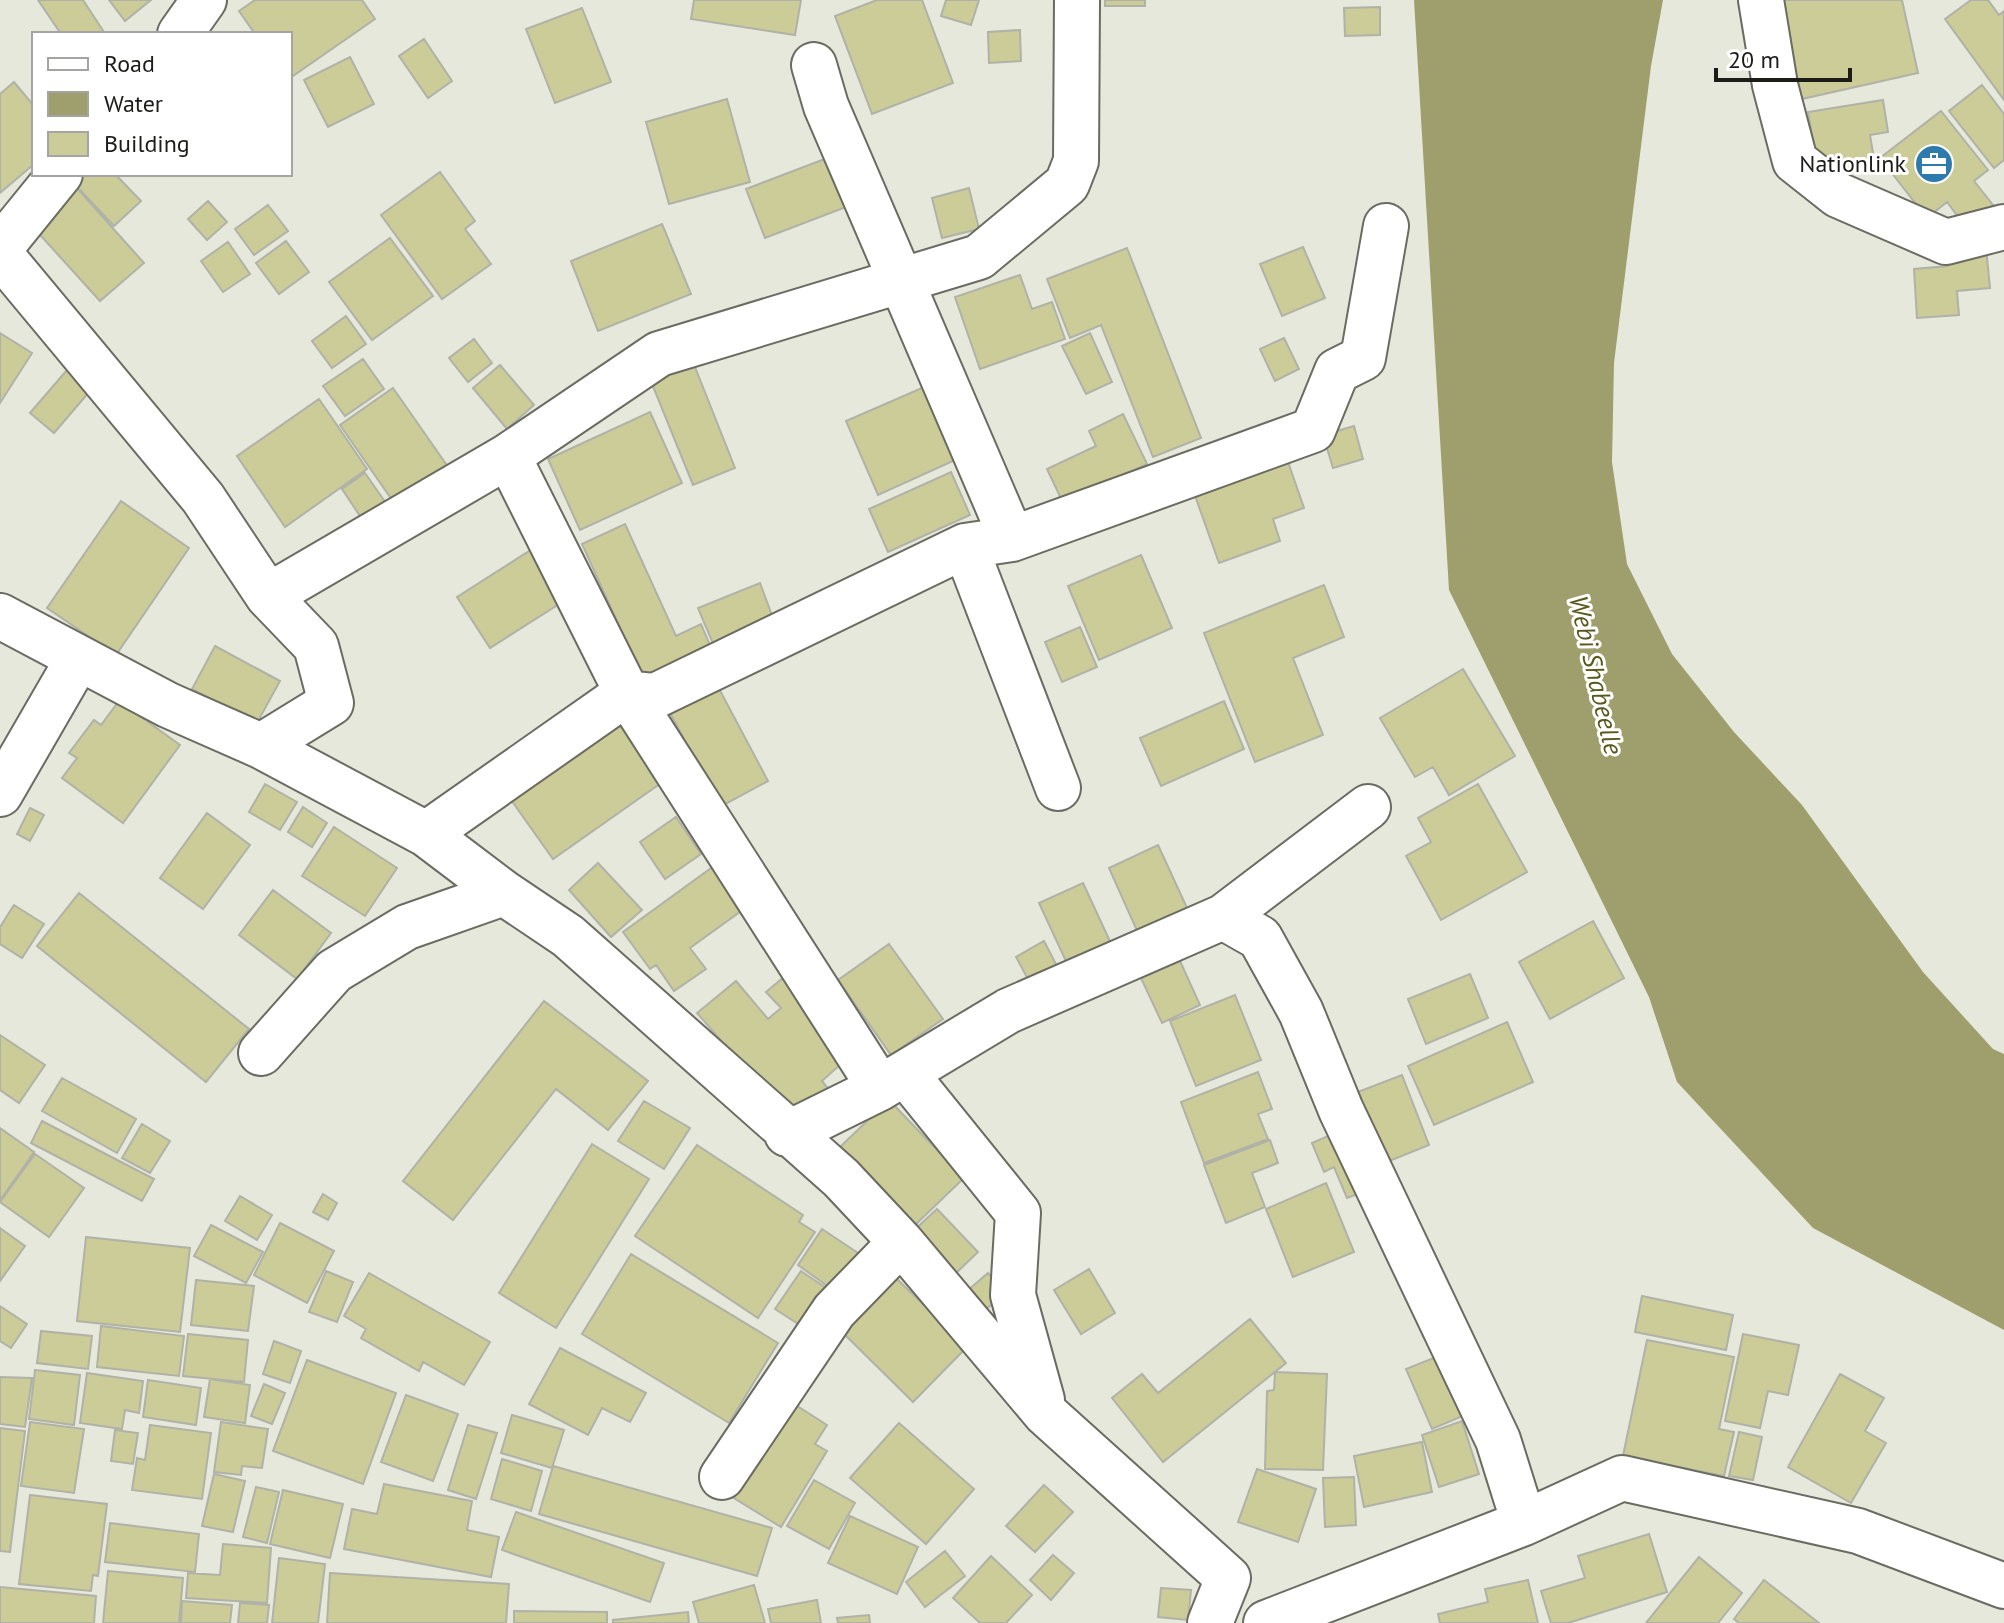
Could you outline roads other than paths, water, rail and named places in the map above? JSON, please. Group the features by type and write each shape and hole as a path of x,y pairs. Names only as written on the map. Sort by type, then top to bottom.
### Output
{"street":[{"path":"181,32 204,0"},
{"path":"268,596 508,456 659,354 902,283 979,257 1067,184 1076,161 1077,0"},
{"path":"1761,0 1775,85 1795,161 1838,195 1946,242 2004,227"},
{"path":"814,65 826,106 1012,539"},
{"path":"0,248 58,176"},
{"path":"426,834 627,693 655,696 965,546 1012,539 1313,430 1337,371 1363,358 1386,226"},
{"path":"0,254 203,498 268,596 316,646 331,703 261,746"},
{"path":"508,456 627,693 892,1080 1018,1213 1013,1295 1046,1414"},
{"path":"965,546 1058,788"},
{"path":"0,616 168,705 261,746 426,834 504,893 568,936 787,1134 841,1178 901,1242 1046,1414 1228,1578 1210,1623"},
{"path":"0,794 78,659"},
{"path":"787,1134 892,1080 1008,1011 1223,917 1368,807"},
{"path":"261,1053 334,971 407,927 504,893"},
{"path":"1223,917 1260,938 1301,1012 1341,1110 1498,1440 1524,1523"},
{"path":"722,1477 834,1311 901,1242"},
{"path":"1266,1623 1524,1523 1622,1478 1858,1531 2004,1586"}],"water":[{"name":"Webi Shabeelle","path":"1414,0 1663,0 1651,66 1614,363 1612,462 1627,564 1672,654 1734,732 1802,805 1923,972 1993,1049 2004,1054 2004,1330 1813,1228 1677,1082 1649,997 1449,590"}],"place":[{"name":"Nationlink","path":"1934,164"}]}
